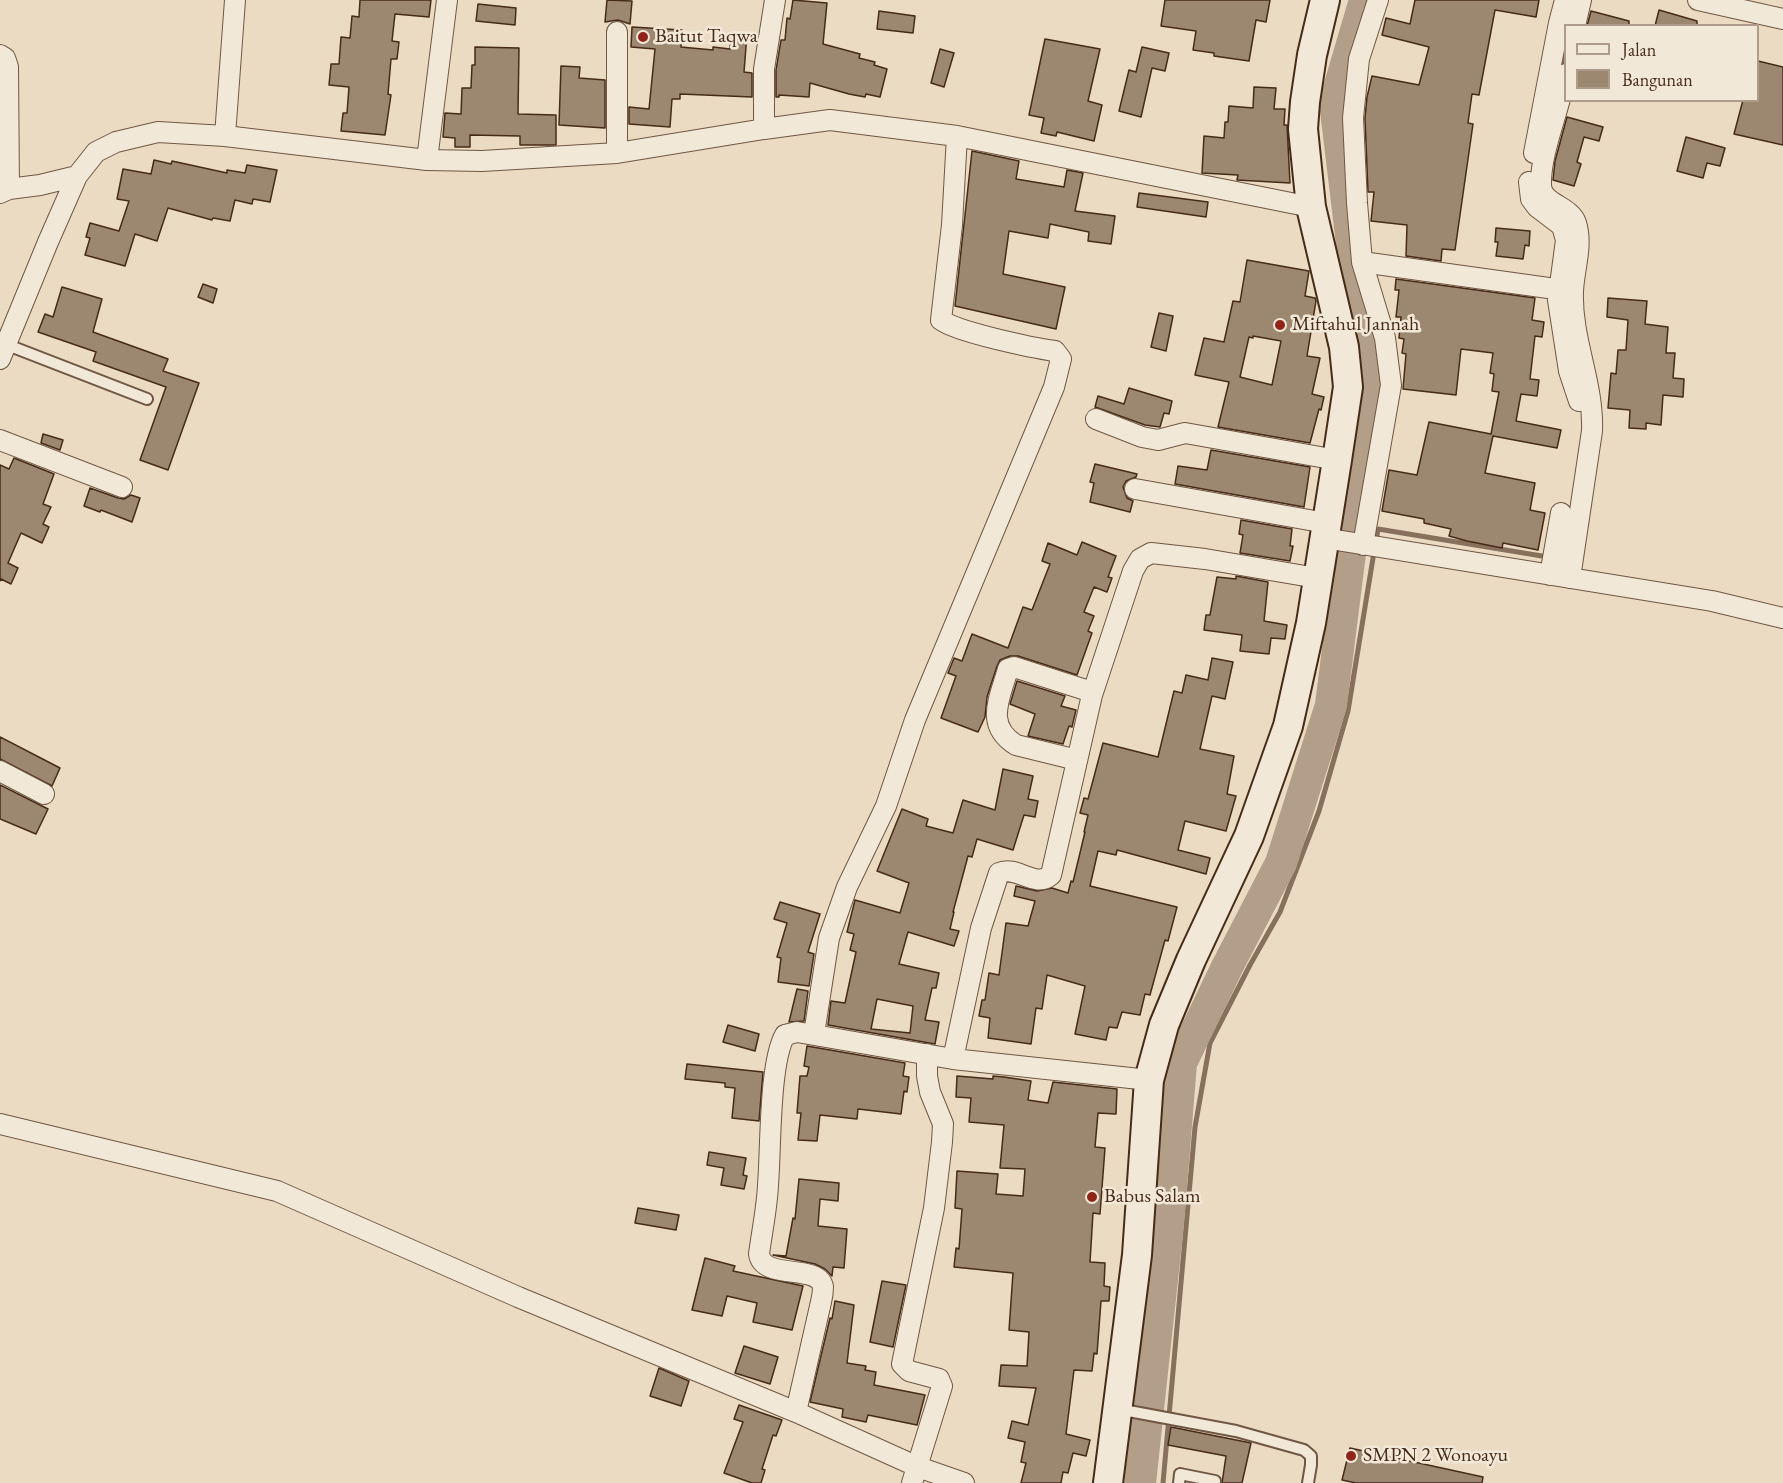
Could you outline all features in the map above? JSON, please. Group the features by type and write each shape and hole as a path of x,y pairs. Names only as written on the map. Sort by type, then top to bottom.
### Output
{"street":[{"path":"225,136 236,0"},
{"path":"427,160 447,0"},
{"path":"764,129 764,69 775,0"},
{"path":"1108,1483 1126,1410 1149,1080 1164,1025 1191,960 1249,836 1285,736 1311,623 1317,578 1328,533 1348,387 1344,347 1311,207 1303,129 1311,55 1325,0"},
{"path":"1368,546 1391,385 1385,338 1362,262 1353,118 1359,59 1378,0"},
{"path":"1565,0 1541,111 1529,189 1531,199 1537,207 1562,226 1566,240 1565,291 1593,430 1572,566"},
{"path":"1575,24 1581,0"},
{"path":"1698,0 1783,19"},
{"path":"617,32 617,153"},
{"path":"0,56 5,58 8,67 5,191 78,176"},
{"path":"1564,84 1540,187 1543,194 1571,214 1576,222 1578,237 1565,291"},
{"path":"3,352 78,176 96,152 116,142 158,132 225,136 427,160 482,161 617,153 830,120 957,136 1311,207"},
{"path":"813,1034 829,938 848,887 886,806 915,720 1059,372 1060,359 1055,351 957,327 941,320 952,225 957,136"},
{"path":"1362,262 1565,291"},
{"path":"1096,419 1158,440 1185,433 1337,460"},
{"path":"0,440 122,488"},
{"path":"1135,489 1328,533 1368,546 1551,568 1572,566 1783,618"},
{"path":"1551,568 1561,513"},
{"path":"953,1059 981,928 999,873 1005,870 1040,881 1046,880 1051,875 1092,692 1133,571 1140,559 1151,553 1317,578"},
{"path":"1077,760 1016,745 1007,740 1001,732 996,714 1008,669 1014,667 1092,692"},
{"path":"0,771 44,794"},
{"path":"796,1412 823,1286 819,1280 808,1275 767,1267 760,1260 759,1254 768,1189 774,1081 780,1043 785,1035 797,1032 953,1059 1149,1080"},
{"path":"915,1475 942,1386 939,1379 909,1371 902,1364 934,1208 942,1142 943,1124 930,1092 927,1054"},
{"path":"0,1124 277,1191 529,1301 796,1412 915,1475 964,1483"}],"lane":[{"path":"3,352 147,399"},
{"path":"1126,1410 1236,1431 1304,1450 1311,1456 1308,1483"},
{"path":"1179,1483 1180,1474 1215,1481"}],"building":[{"path":"360,0 431,0 429,17 395,14 392,41 399,42 397,59 391,59 388,94 391,95 385,135 341,131 343,113 347,113 349,87 329,85 331,64 339,64 341,37 350,38 352,16 359,17"},
{"path":"607,0 632,1 630,24 618,20 605,22"},
{"path":"793,0 827,3 823,44 860,54 859,58 875,62 874,65 887,69 880,97 849,94 810,83 809,97 779,95 776,97 776,70 781,40 785,40 787,18 790,19"},
{"path":"1165,0 1270,0 1266,22 1256,20 1249,61 1214,56 1214,53 1193,50 1196,31 1161,26"},
{"path":"1415,0 1539,0 1536,17 1495,10 1479,95 1472,94 1468,123 1473,124 1455,250 1442,249 1441,261 1406,256 1407,225 1371,221 1374,192 1368,192 1365,118 1372,76 1419,85 1429,47 1382,35 1386,18 1410,24"},
{"path":"478,4 516,8 515,25 476,21"},
{"path":"1659,10 1697,21 1697,24 1656,24"},
{"path":"879,11 915,16 913,33 877,29"},
{"path":"1591,11 1629,21 1629,24 1588,24"},
{"path":"632,27 682,30 681,47 713,50 713,47 730,49 731,33 747,34 744,72 752,73 752,97 680,94 680,99 672,99 670,127 629,124 629,107 649,109 655,49 631,47"},
{"path":"1045,39 1100,49 1088,101 1102,105 1094,141 1057,132 1056,136 1041,133 1044,118 1029,115"},
{"path":"475,47 519,48 518,114 556,115 556,145 520,145 520,136 470,135 470,147 455,147 455,138 443,137 445,113 461,114 462,88 471,88"},
{"path":"1142,47 1169,53 1165,71 1152,68 1141,117 1119,111 1129,70 1136,72"},
{"path":"940,49 954,53 944,87 931,83"},
{"path":"1759,61 1783,67 1783,145 1734,134 1742,102 1759,102"},
{"path":"561,66 580,67 579,78 605,80 605,128 559,125"},
{"path":"1254,87 1276,88 1274,109 1285,109 1284,125 1287,125 1290,183 1237,180 1238,175 1202,173 1204,136 1224,138 1229,106 1253,108"},
{"path":"1567,117 1603,127 1599,141 1584,137 1577,162 1581,164 1574,186 1553,180 1555,161"},
{"path":"1686,137 1725,148 1720,166 1707,163 1703,178 1677,171"},
{"path":"972,151 1019,161 1016,179 1064,187 1067,170 1083,173 1075,211 1115,216 1111,244 1088,241 1089,232 1050,224 1048,238 1009,231 1003,274 1065,287 1056,329 955,306"},
{"path":"154,160 171,164 172,161 227,173 227,170 245,173 247,165 277,170 270,202 253,199 252,204 235,200 230,221 213,218 212,220 168,208 157,241 135,234 125,266 85,255 90,238 86,237 90,223 119,231 129,201 117,199 123,169 151,174"},
{"path":"1139,193 1208,202 1206,217 1137,207"},
{"path":"1496,228 1530,231 1529,246 1525,245 1523,259 1496,256 1498,242 1495,242"},
{"path":"1247,260 1309,271 1305,296 1315,298 1316,301 1307,356 1320,358 1312,394 1324,397 1310,443 1218,427 1229,382 1195,375 1204,338 1224,342 1233,301 1240,302","holes":["1249,337 1281,341 1272,385 1240,377"]},
{"path":"1396,279 1535,298 1532,320 1544,322 1542,337 1535,336 1530,379 1539,380 1537,396 1521,394 1516,421 1561,430 1557,448 1493,436 1485,473 1535,483 1530,510 1545,513 1538,550 1503,543 1502,548 1467,541 1449,536 1451,529 1424,523 1424,519 1382,511 1389,470 1417,475 1429,422 1491,434 1499,392 1492,391 1494,374 1490,373 1493,353 1461,349 1456,395 1403,389 1406,354 1402,353 1404,339 1399,338 1401,317 1396,317 1399,290 1395,290"},
{"path":"203,284 217,289 213,303 198,297"},
{"path":"62,287 102,299 93,332 168,359 163,371 199,383 168,470 140,460 166,387 93,361 96,352 38,332 45,314 53,317"},
{"path":"1608,298 1647,301 1645,324 1668,327 1666,353 1675,353 1673,378 1684,379 1683,397 1663,395 1661,425 1646,423 1646,429 1629,428 1630,410 1608,408 1611,373 1616,374 1618,350 1626,350 1628,320 1607,317"},
{"path":"1159,313 1173,316 1166,351 1151,347"},
{"path":"1129,388 1172,401 1169,414 1164,413 1160,427 1145,425 1095,407 1098,396 1124,404"},
{"path":"43,434 63,440 60,450 41,443"},
{"path":"1211,450 1310,467 1304,507 1175,484 1178,466 1207,470"},
{"path":"14,458 54,474 43,504 51,507 43,524 49,527 42,543 21,533 8,563 18,568 11,584 1,579 0,581 0,465 9,469"},
{"path":"1095,464 1137,474 1136,477 1126,481 1123,487 1127,498 1133,501 1130,512 1090,502 1094,483 1090,482"},
{"path":"90,488 118,498 124,499 131,495 140,498 132,522 84,506"},
{"path":"1241,520 1292,529 1290,546 1293,546 1290,561 1240,553 1243,535 1239,534"},
{"path":"1082,542 1116,556 1108,577 1112,578 1107,592 1094,587 1084,612 1094,616 1088,631 1092,633 1077,675 1018,656 1010,656 1000,660 997,666 987,697 985,717 978,732 941,718 956,676 948,673 954,658 962,661 972,634 1008,648 1023,607 1032,610 1050,564 1042,561 1048,543 1077,555"},
{"path":"1236,576 1268,582 1264,621 1287,625 1285,639 1271,638 1269,654 1240,651 1242,635 1204,630 1206,615 1210,615 1217,577 1236,579"},
{"path":"1212,658 1233,662 1225,699 1212,696 1200,749 1234,756 1227,794 1236,796 1226,831 1185,821 1178,850 1210,858 1206,874 1117,850 1116,855 1098,851 1090,886 1177,907 1150,995 1145,994 1140,1015 1122,1012 1117,1028 1109,1027 1106,1040 1075,1034 1085,986 1047,975 1042,1009 1036,1008 1031,1044 988,1038 990,1018 979,1016 982,1000 985,1000 989,973 999,975 1006,923 1028,926 1035,901 1014,896 1016,886 1037,891 1052,888 1068,893 1071,881 1073,882 1088,815 1080,813 1084,798 1088,799 1103,743 1158,757 1174,691 1182,693 1186,675 1208,680"},
{"path":"1017,681 1065,696 1061,706 1076,710 1072,727 1069,726 1063,744 1028,736 1035,714 1010,704"},
{"path":"0,737 60,768 52,786 0,759"},
{"path":"1003,769 1033,776 1028,799 1038,801 1035,817 1024,815 1013,850 977,839 972,857 968,856 950,929 959,931 954,946 908,932 899,964 939,973 936,988 932,988 925,1020 939,1022 935,1044 828,1025 831,1001 845,1003 856,952 850,950 854,934 847,932 855,900 900,913 909,883 877,871 902,809 928,819 926,826 953,833 963,800 995,810","holes":["877,999 913,1006 910,1033 871,1029"]},
{"path":"0,785 48,809 36,834 0,819"},
{"path":"780,902 820,914 808,952 814,954 809,986 778,982 781,958 777,957 787,923 774,919"},
{"path":"797,989 808,991 804,1021 789,1022"},
{"path":"728,1025 759,1034 755,1051 723,1042"},
{"path":"807,1046 905,1063 903,1076 909,1077 907,1092 904,1091 901,1114 858,1109 857,1119 820,1115 817,1141 798,1140 801,1113 797,1113 800,1076 807,1076 809,1067 804,1066"},
{"path":"687,1064 763,1072 759,1121 732,1118 735,1088 725,1087 725,1083 685,1079"},
{"path":"957,1076 993,1079 993,1076 1031,1081 1028,1100 1048,1103 1053,1082 1117,1089 1116,1114 1098,1113 1095,1147 1105,1148 1100,1214 1093,1213 1090,1262 1105,1263 1104,1286 1110,1287 1109,1301 1101,1301 1097,1354 1094,1353 1092,1371 1074,1370 1066,1434 1090,1440 1086,1456 1073,1453 1068,1473 1063,1472 1061,1483 1021,1483 1026,1463 1021,1462 1025,1442 1008,1438 1012,1421 1028,1425 1036,1388 999,1386 1001,1365 1027,1366 1029,1332 1009,1330 1013,1273 954,1267 956,1248 959,1249 962,1209 955,1208 957,1171 998,1174 996,1194 1023,1196 1025,1169 1000,1168 1004,1125 969,1122 971,1098 956,1097"},
{"path":"709,1152 746,1158 743,1175 747,1176 744,1189 721,1185 724,1168 707,1165"},
{"path":"799,1179 839,1183 838,1201 820,1199 818,1226 847,1229 844,1268 833,1267 832,1276 815,1264 773,1255 786,1256 793,1218 795,1219"},
{"path":"638,1208 679,1215 676,1230 635,1223"},
{"path":"705,1258 735,1266 733,1271 803,1286 792,1330 753,1322 757,1303 727,1296 722,1316 692,1310"},
{"path":"882,1281 906,1285 893,1347 870,1342"},
{"path":"835,1301 854,1305 847,1363 866,1366 865,1370 876,1372 874,1385 925,1395 917,1425 868,1415 866,1422 842,1417 843,1409 810,1402"},
{"path":"744,1346 778,1357 770,1384 735,1373"},
{"path":"659,1368 689,1381 681,1406 650,1396"},
{"path":"739,1405 782,1420 776,1436 773,1435 762,1469 765,1470 761,1483 752,1483 724,1473 743,1422 734,1419"},
{"path":"1171,1427 1251,1443 1242,1483 1222,1483 1226,1456 1168,1445"},
{"name":"SMPN 2 Wonoayu","path":"1350,1448 1483,1477 1482,1483 1356,1483 1342,1480"}],"waterway":[{"path":"1140,1483 1168,1224 1181,1063 1281,863 1331,705 1349,561 1378,369 1353,252 1335,102 1365,0"},
{"path":"1560,71 1564,56"},
{"path":"1376,542 1378,529 1548,557"},
{"path":"1163,1483 1195,1127 1210,1043 1280,912 1319,811 1348,711 1374,552"}],"place":[{"name":"Baitut Taqwa","path":"643,37"},
{"name":"Miftahul Jannah","path":"1280,325"},
{"name":"Babus Salam","path":"1092,1197"},
{"name":"SMPN 2 Wonoayu","path":"1351,1456"}]}
